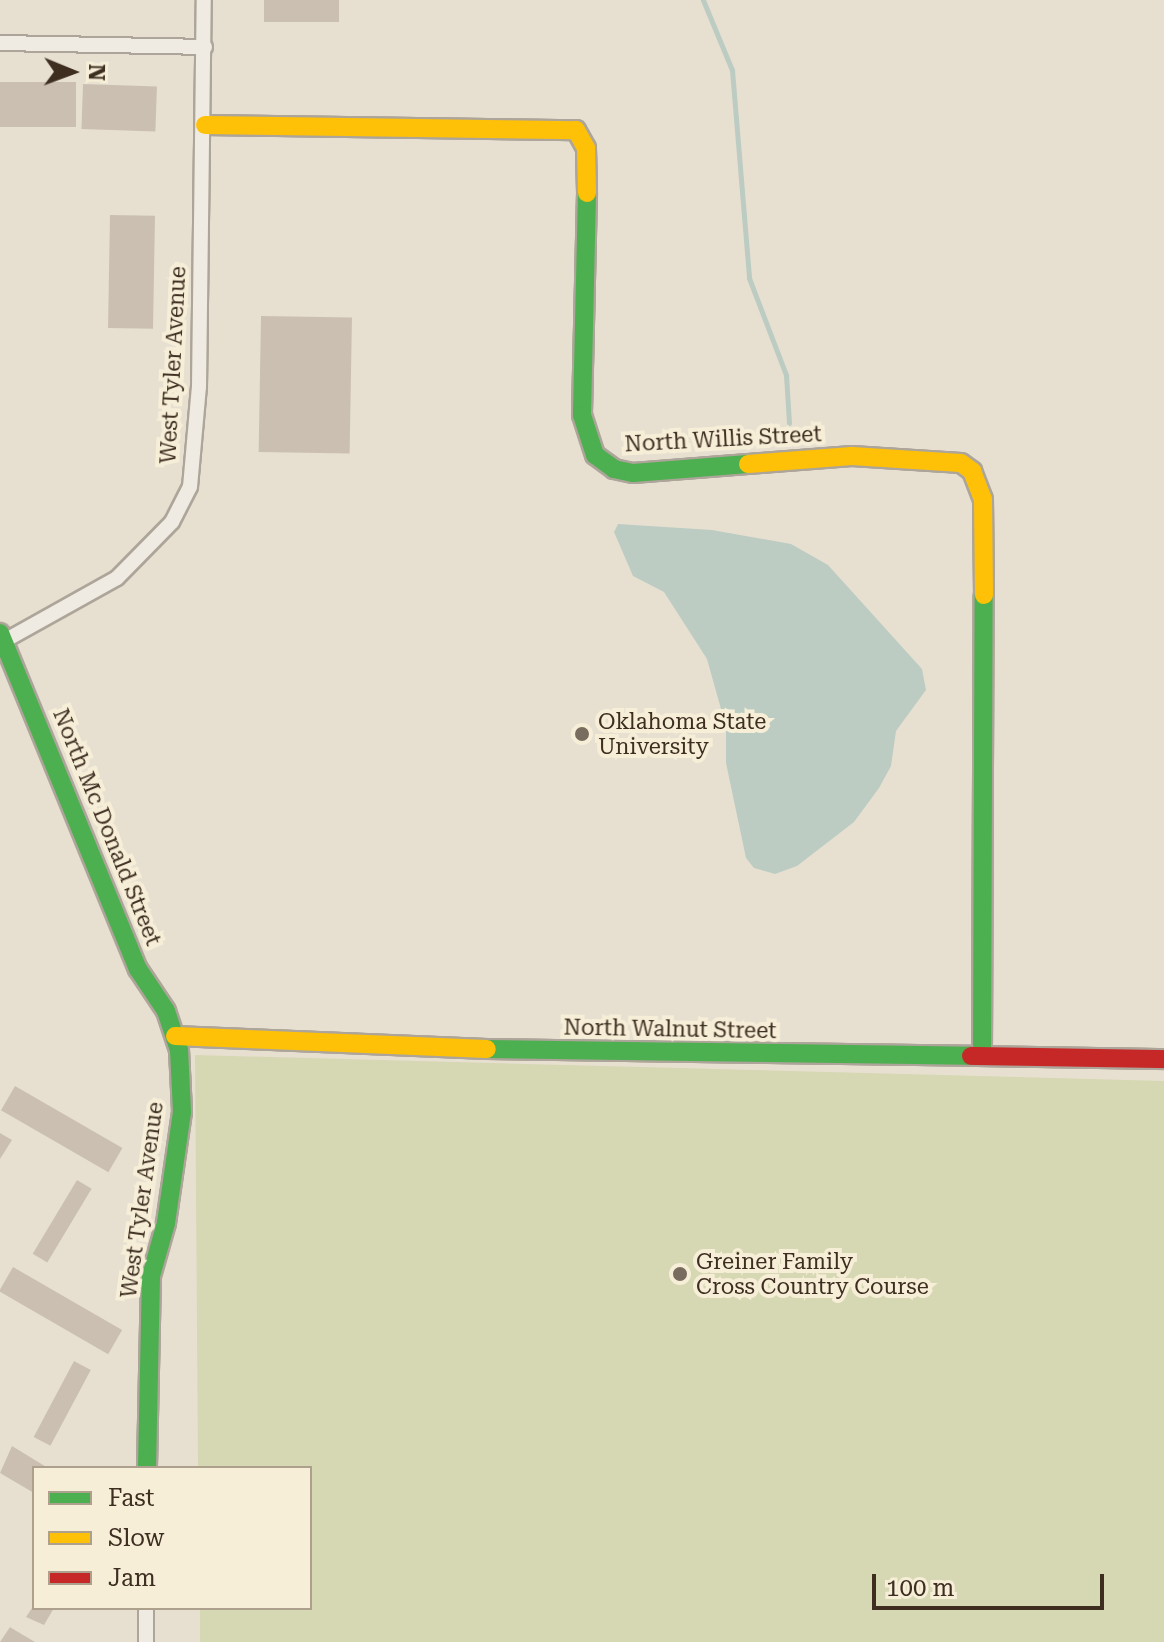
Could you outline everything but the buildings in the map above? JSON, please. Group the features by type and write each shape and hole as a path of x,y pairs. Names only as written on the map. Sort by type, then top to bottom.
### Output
{"street":[{"name":"West Tyler Avenue","path":"3,636 117,578 172,522 190,487 199,387 205,125 204,0"},
{"path":"0,43 205,47"},
{"name":"North Willis Street","path":"205,125 576,130 586,148 582,415 595,455 614,469 633,473 852,456 961,463 972,471 983,499 984,552 982,1055"},
{"name":"North Mc Donald Street","path":"3,636 138,969 166,1011 175,1036"},
{"name":"West Tyler Avenue","path":"147,1466 151,1276 166,1223 182,1112 175,1036"},
{"name":"North Walnut Street","path":"175,1036 384,1048 1164,1059"},
{"path":"146,1610 146,1642"}],"green space":[{"name":"Greiner Family Cross Country Course","path":"195,1055 1164,1081 1164,1642 200,1642 200,1610 312,1610 312,1466 198,1466"}],"shaded area":[{"path":"618,524 712,530 791,544 828,565 922,669 926,690 896,731 891,766 879,788 854,822 797,866 775,874 754,868 746,858 726,763 726,727 707,659 664,592 633,576 614,532"}],"waterway":[{"path":"703,0 732,70 749,278 786,375 789,423"}],"traffic: fast":[{"path":"587,193 582,415 595,455 614,469 633,473 748,464"},
{"path":"982,1055 984,595"},
{"path":"0,633 138,969 166,1011 179,1050 182,1112 166,1223 151,1276 147,1466"},
{"path":"487,1049 971,1056"}],"traffic: slow":[{"path":"205,125 576,130 586,148 587,193"},
{"path":"748,464 852,456 961,463 972,471 983,499 984,595"},
{"path":"175,1036 487,1049"}],"traffic: jam":[{"path":"971,1056 1164,1059"}],"place":[{"name":"Oklahoma State University","path":"582,734"},
{"name":"Greiner Family Cross Country Course","path":"680,1274"}]}
